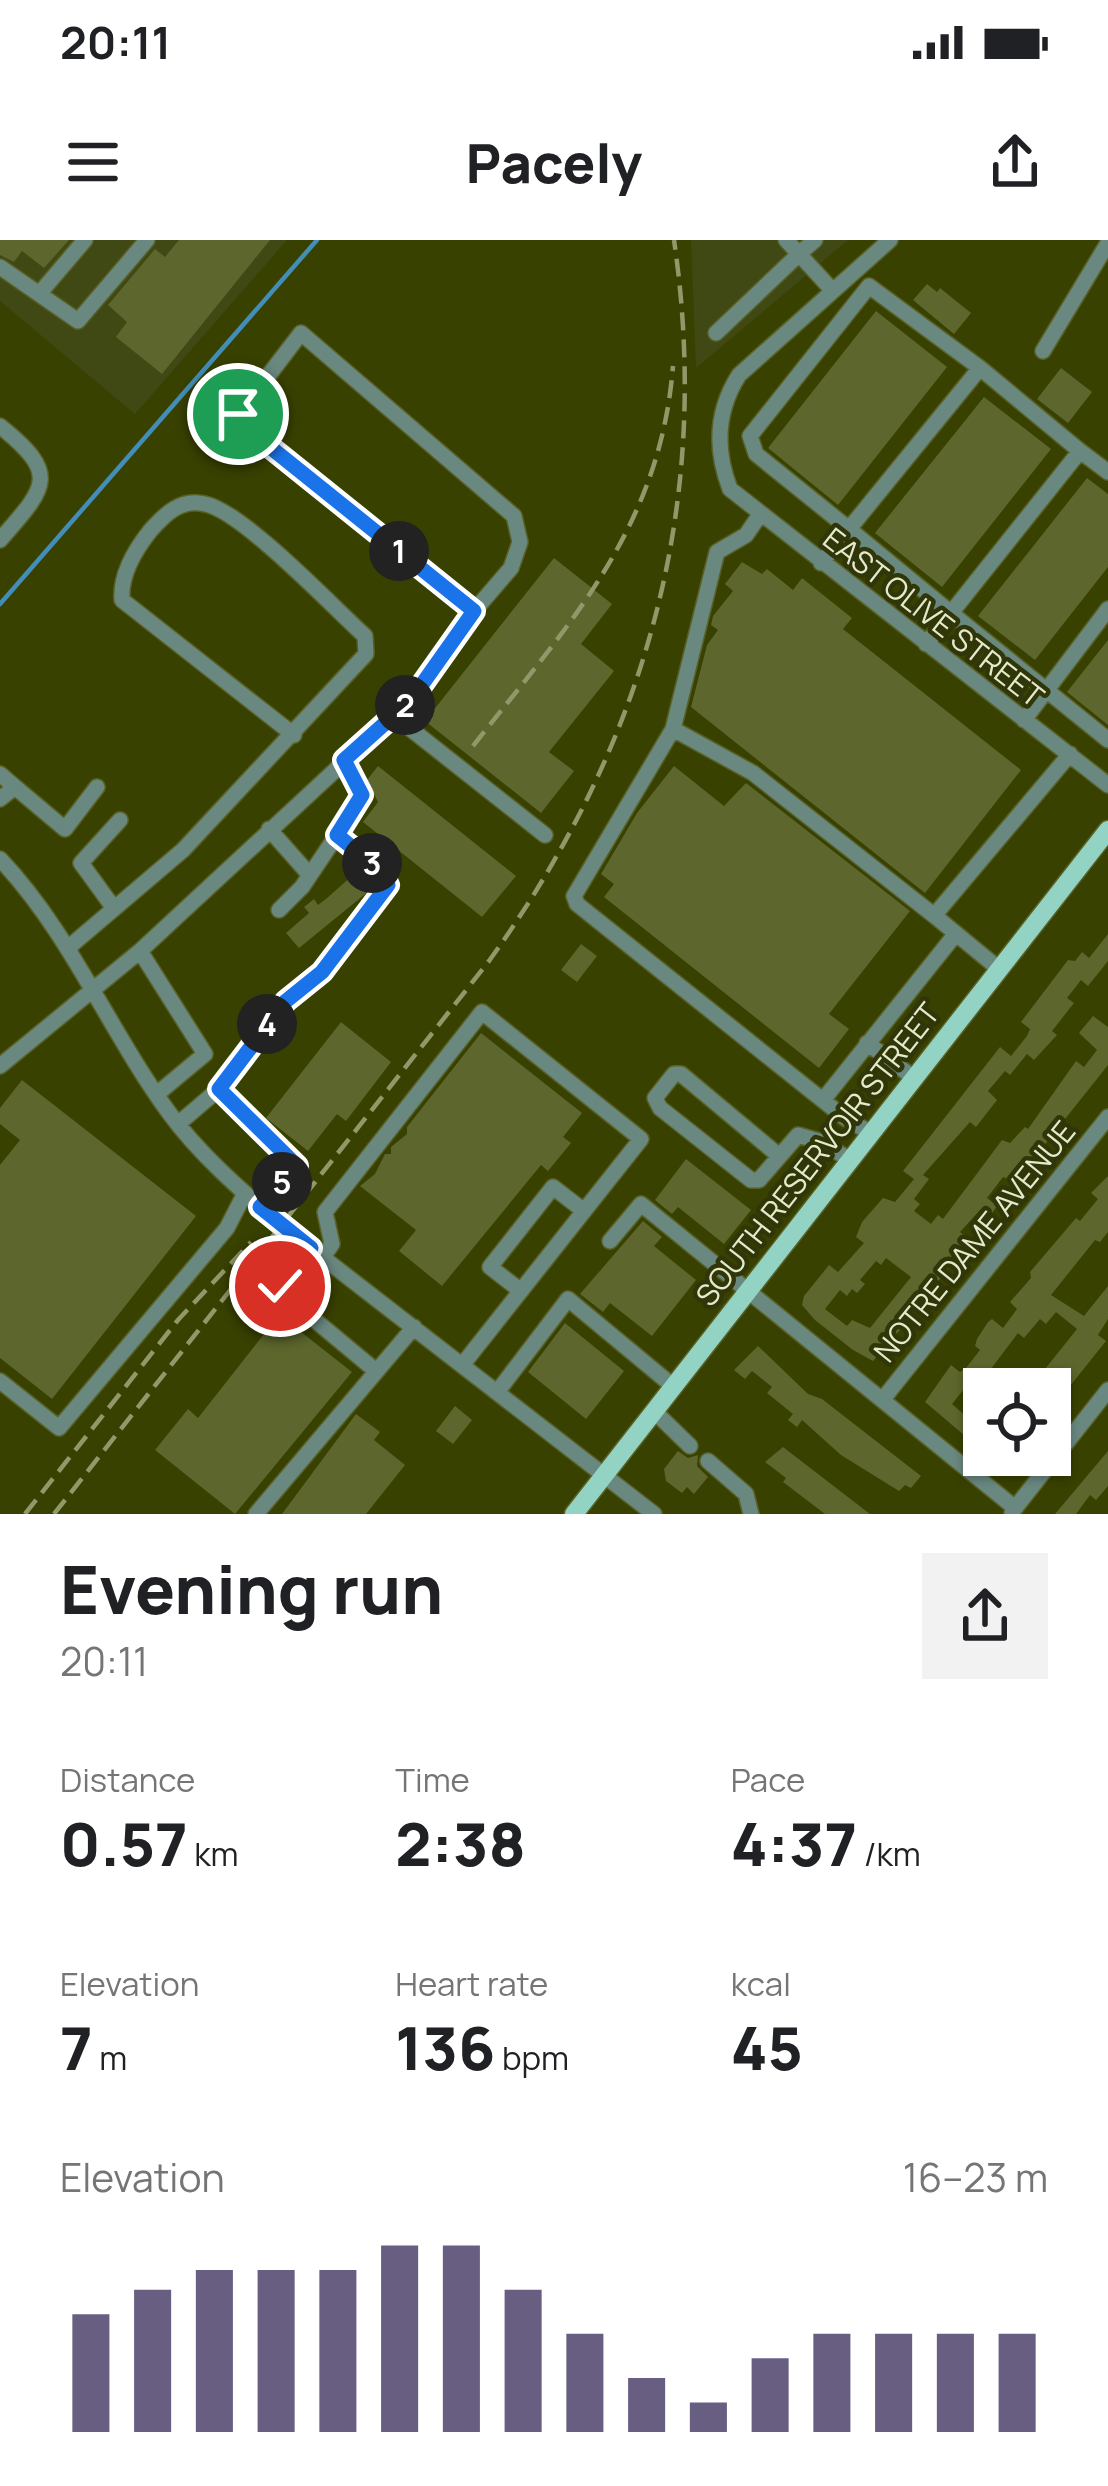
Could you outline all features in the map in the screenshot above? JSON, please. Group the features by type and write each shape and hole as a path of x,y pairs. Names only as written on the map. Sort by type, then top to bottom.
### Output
{"main road":[{"name":"SOUTH RESERVOIR STREET","path":"574,1514 1108,830"}],"street":[{"path":"39,294 85,240"},
{"path":"0,268 78,321 147,240"},
{"path":"786,240 832,292 890,240"},
{"path":"716,333 815,240"},
{"path":"1043,351 1108,243"},
{"path":"1108,472 869,286 750,436 756,454 1108,740"},
{"name":"EAST OLIVE STREET","path":"832,292 730,388 719,460 730,489 1108,785"},
{"path":"0,1066 140,951 411,700 511,568 520,542 514,516 301,333 238,414 239,421 474,611"},
{"path":"821,563 980,368"},
{"path":"0,426 36,455 41,479 35,499 1,538"},
{"path":"926,644 1080,451"},
{"path":"69,947 183,850 294,735 366,654 364,636 220,508 182,503 139,545 121,587 122,599 294,735"},
{"path":"759,516 746,535 717,552 673,729 574,896 577,904 871,1133"},
{"path":"1024,720 1108,609"},
{"path":"393,716 545,835"},
{"path":"673,729 753,773 999,969"},
{"path":"936,917 1070,754"},
{"path":"279,910 302,887 362,795 344,760"},
{"path":"0,774 64,829 97,788"},
{"path":"0,800 15,787"},
{"path":"113,907 81,863 120,820"},
{"path":"268,830 308,873"},
{"path":"178,1124 219,1089 286,1001 322,972 388,885 381,871 337,835"},
{"path":"0,859 69,947 178,1124 245,1193 653,1514"},
{"path":"823,1100 954,936"},
{"path":"140,951 205,1054 157,1094"},
{"path":"376,1371 280,1291 317,1252 332,1244 326,1212 482,1012 640,1139 463,1364"},
{"path":"867,1042 914,1078"},
{"path":"778,1155 680,1074 655,1098 660,1108 751,1180 759,1180 798,1135 822,1142 850,1160"},
{"path":"219,1089 297,1166 260,1207"},
{"name":"NOTRE DAME AVENUE","path":"883,1399 1108,1117"},
{"path":"521,1291 490,1267 553,1186 584,1211"},
{"path":"0,1381 59,1428 227,1228 245,1193"},
{"path":"610,1241 641,1204 883,1399 1012,1511 1108,1390"},
{"path":"498,1390 568,1299 674,1387"},
{"path":"256,1514 414,1327"},
{"path":"655,1412 690,1446"},
{"path":"708,1461 746,1494 751,1514"}],"shaded area":[{"path":"0,240 287,240 135,414 0,301"},
{"path":"691,240 848,240 696,368"}],"building":[{"path":"0,240 69,240 44,268 22,251 14,262 0,255"},
{"path":"179,240 270,240 162,374 116,337 127,322 108,305 155,249 165,257"},
{"path":"927,284 937,292 940,288 971,313 954,334 913,300"},
{"path":"876,311 947,367 838,505 768,448"},
{"path":"1061,368 1092,392 1068,423 1037,399"},
{"path":"984,397 1051,449 942,587 875,533"},
{"path":"1087,478 1108,494 1108,567 1035,660 978,616"},
{"path":"554,558 612,604 581,644 614,671 549,752 574,771 541,813 425,721"},
{"path":"742,562 762,574 767,569 793,590 802,578 852,618 843,629 1021,770 925,893 691,707 707,645 718,630 711,625 713,616 733,591 725,584"},
{"path":"1108,640 1108,725 1067,692"},
{"path":"378,766 516,876 482,917 363,822 378,802 367,780"},
{"path":"674,766 724,806 746,783 910,911 829,1014 849,1029 819,1068 604,897 614,884 601,874 637,813"},
{"path":"354,874 369,891 299,948 286,933 309,913 304,907 314,899 318,905"},
{"path":"1108,934 1108,961 1088,986 1081,980 1067,998 1074,1003 1052,1031 1057,1035 1034,1060 1027,1054 988,1091 997,1100 976,1127 970,1122 923,1175 929,1179 914,1199 920,1204 914,1211 931,1224 938,1215 943,1219 1002,1140 1010,1143 1028,1129 1076,1061 1084,1067 1097,1050 1079,1033 1093,1016 1108,1027 1108,1065 1015,1182 1003,1177 987,1198 997,1206 990,1216 981,1209 960,1232 969,1239 964,1248 939,1280 928,1284 905,1324 873,1361 853,1350 815,1320 802,1305 804,1296 829,1265 838,1272 864,1243 856,1237 862,1222 883,1198 895,1202 914,1179 903,1171 1000,1047 1011,1056 1027,1036 1030,1029 1021,1022 1068,960 1075,961 1082,952 1089,958","holes":["886,1258 911,1277 870,1328 852,1320 847,1326 825,1309 840,1290 847,1296 852,1289 857,1293 865,1284 860,1280 876,1261 881,1265"]},
{"path":"581,944 597,956 577,982 561,970"},
{"path":"341,1022 391,1062 346,1121 337,1114 308,1151 266,1118"},
{"path":"481,1033 582,1113 563,1137 571,1143 548,1171 541,1165 442,1286 399,1251 416,1230 360,1186 407,1134 407,1127"},
{"path":"22,1080 196,1216 52,1399 0,1358 0,1165 20,1140 0,1124 0,1108"},
{"path":"686,1159 751,1210 724,1244 678,1207 672,1214 655,1200"},
{"path":"1108,1176 1108,1232 1100,1242 1095,1240 1051,1295 1084,1316 1108,1286 1108,1319 1098,1335 1106,1341 1071,1385 1071,1368 1046,1368 1077,1329 1056,1312 1046,1324 1040,1319 1024,1338 1018,1333 992,1368 966,1368 980,1350 975,1346 977,1339 988,1322 992,1319 1003,1328 1017,1309 1010,1302 1031,1278 1030,1272 1098,1199 1091,1193"},
{"path":"643,1221 662,1237 654,1246 696,1280 652,1336 610,1303 603,1312 580,1294"},
{"path":"279,1315 304,1328 301,1332 352,1372 235,1514 155,1450 188,1409 198,1418"},
{"path":"565,1323 624,1371 586,1419 528,1372"},
{"path":"758,1346 808,1394 822,1399 921,1476 911,1488 905,1485 899,1491 841,1455 802,1420 797,1427 788,1420 793,1414 767,1393 772,1387 752,1371 745,1379 734,1370"},
{"path":"951,1365 963,1370 963,1390 952,1404 963,1414 963,1434 925,1402"},
{"path":"455,1406 472,1420 453,1444 436,1431"},
{"path":"356,1414 380,1432 374,1440 405,1465 366,1514 282,1514"},
{"path":"783,1447 870,1514 825,1514 783,1482 786,1478 765,1462"},
{"path":"678,1451 688,1458 698,1455 697,1466 708,1477 694,1494 687,1487 682,1493 666,1481 664,1469"},
{"path":"1108,1451 1108,1486 1096,1500 1090,1495 1076,1514 1055,1514"}],"waterway":[{"path":"0,604 317,240"}],"railway":[{"path":"54,1514 489,961 543,879 589,794 626,708 655,619 674,528 683,434 684,338 674,240"},
{"path":"473,746 575,615 629,526 665,424 673,366"},
{"path":"25,1514 178,1320 251,1242"}],"route":[{"path":"238,414 244,426 474,611 411,700 344,760 362,795 337,835 381,871 388,885 322,972 286,1001 219,1089 297,1166 260,1207 311,1248 280,1286"}]}
